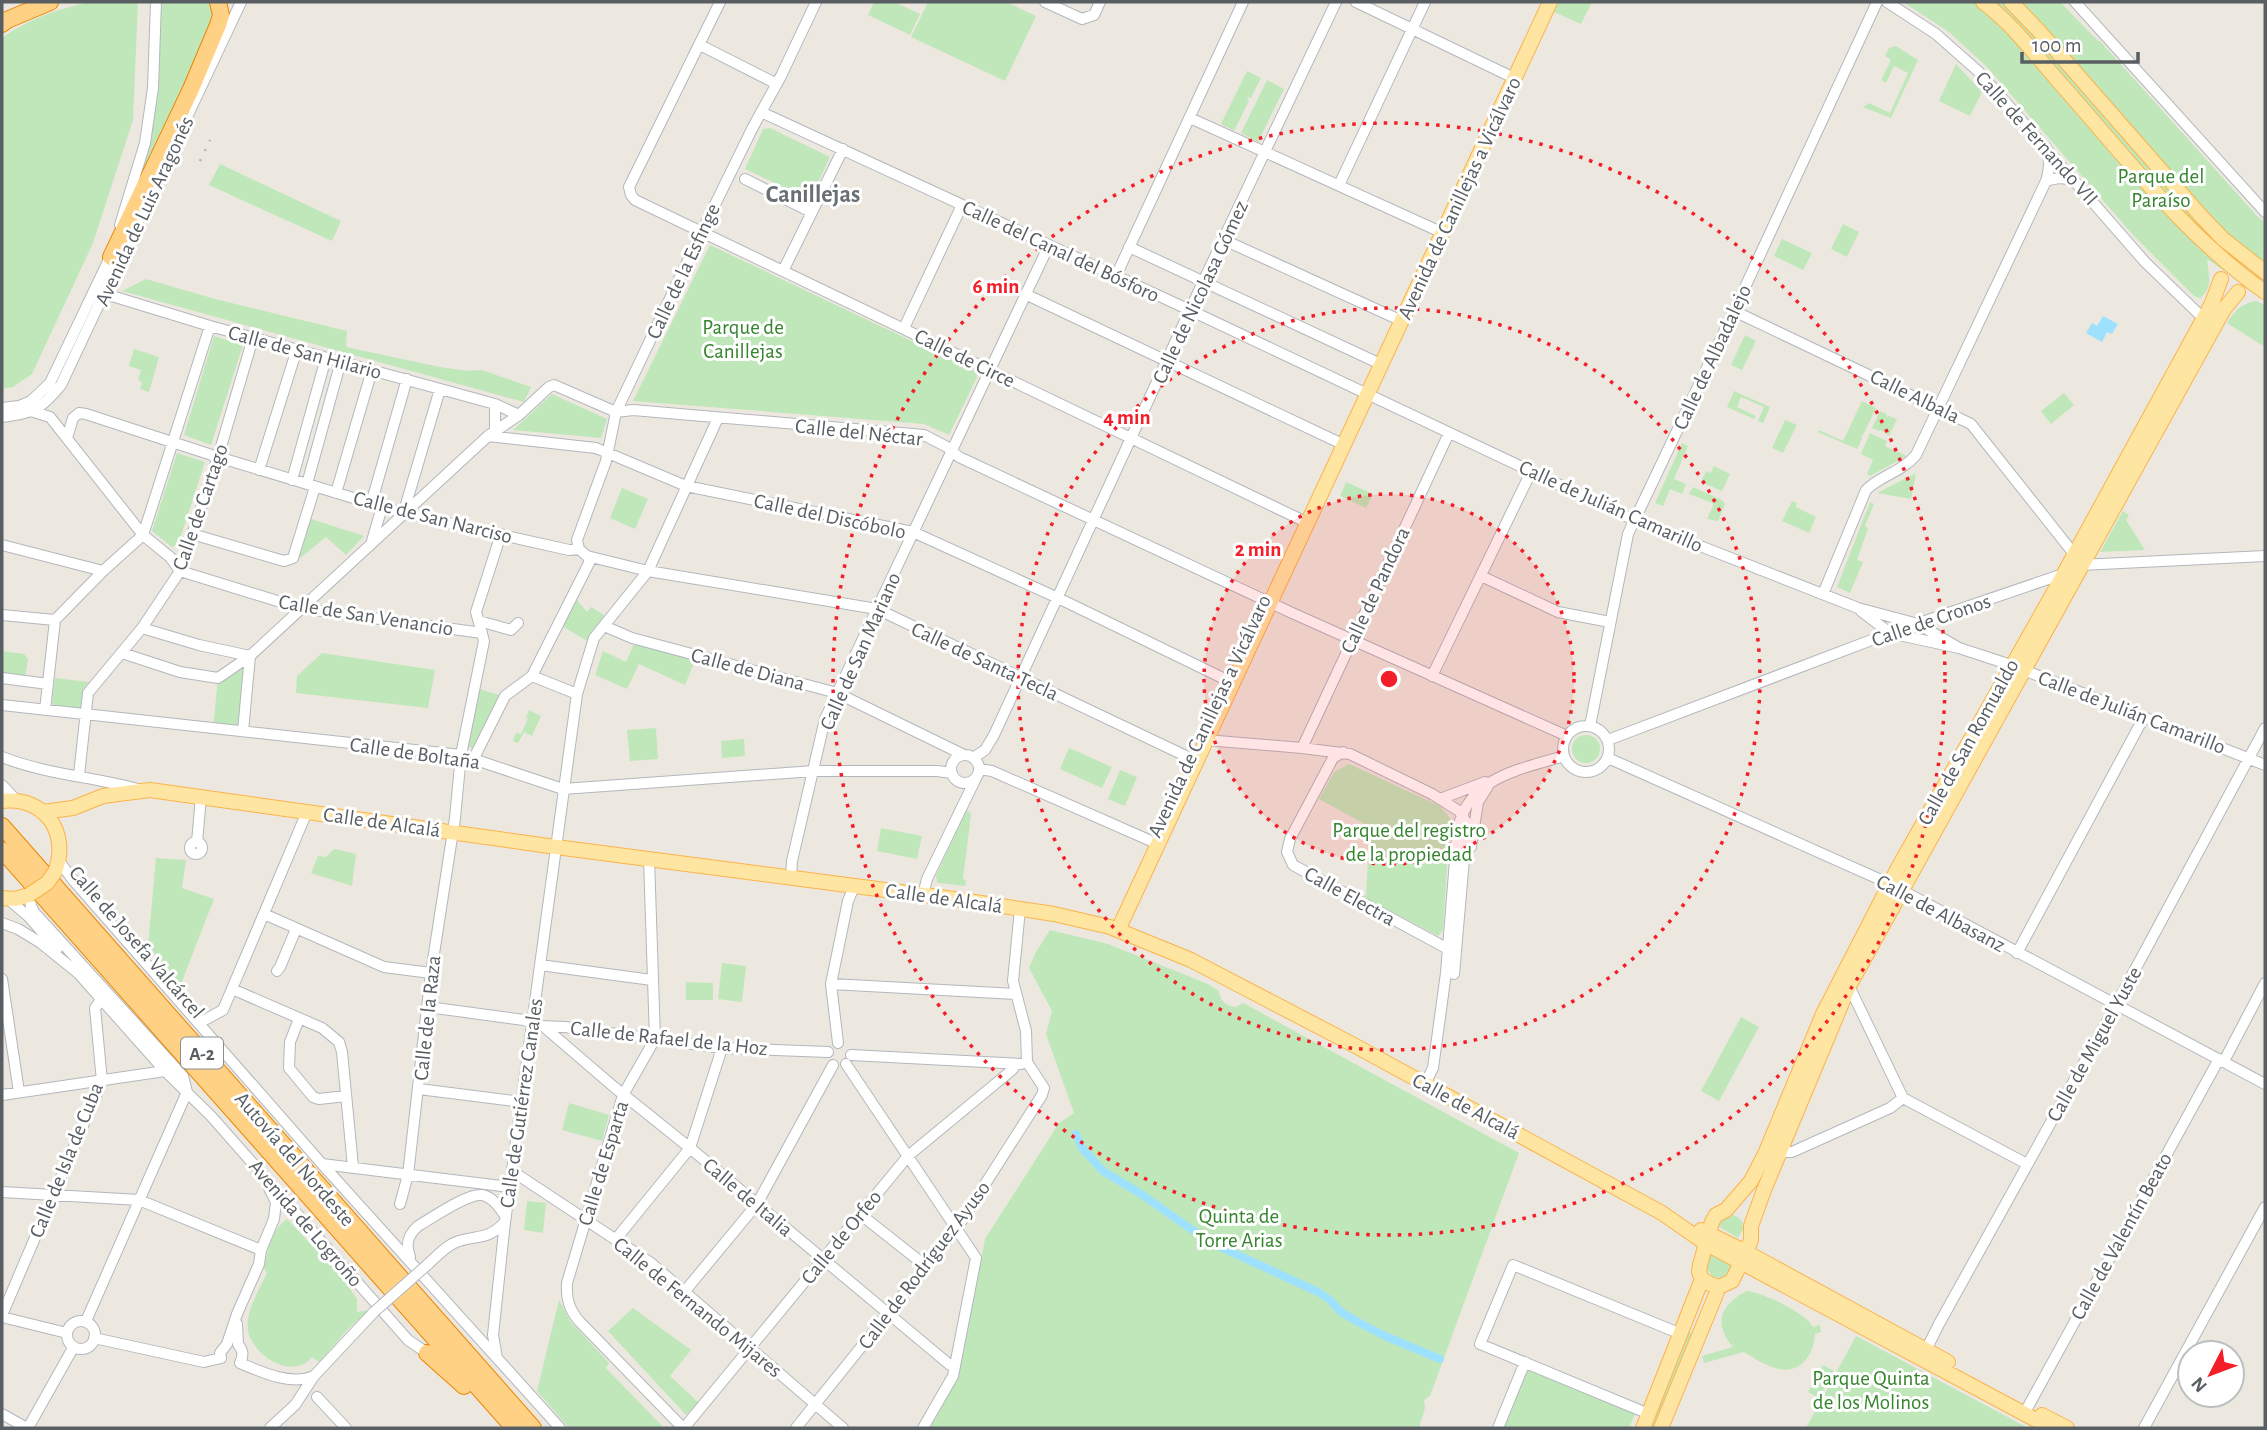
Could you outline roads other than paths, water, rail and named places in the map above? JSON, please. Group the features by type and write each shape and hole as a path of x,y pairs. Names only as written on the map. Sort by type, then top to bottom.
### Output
{"highway":[{"path":"2,24 50,2"},
{"path":"111,257 191,89 218,25 221,15 218,2"},
{"name":"Autovía del Nordeste","path":"2,826 533,1428"},
{"name":"Autovía del Nordeste","path":"2,850 514,1428"},
{"path":"427,1353 505,1428"}],"main road":[{"name":"Avenida de Canillejas a Vicálvaro","path":"1114,929 1510,77 1541,2"},
{"name":"Avenida de Canillejas a Vicálvaro","path":"1510,77 1550,2"},
{"path":"1983,2 2025,44 2174,213 2211,251 2239,272"},
{"path":"2011,2 2039,30 2201,216 2223,239 2265,272"},
{"path":"2174,213 2181,227 2218,264 2221,279 2239,272 2255,273 2264,287 2238,292 2239,272 2235,258 2223,239"},
{"name":"Calle de San Romualdo","path":"2017,668 2063,575 2078,559 2217,294 2221,279"},
{"name":"Calle de San Romualdo","path":"1707,1238 1717,1215 1727,1210 1751,1181 1765,1154 1823,1014 2078,559 2224,309 2238,292"},
{"name":"Avenida de Canillejas a Vicálvaro","path":"1305,521 1338,442 1364,393 1374,361 1398,320"},
{"name":"Avenida de Canillejas a Vicálvaro","path":"1114,929 1151,841 1190,758 1202,740"},
{"name":"Calle de Alcalá","path":"42,812 73,808 103,796 145,790 923,895 1076,918 1114,929 1191,960 1428,1085 2026,1410 2067,1428"},
{"path":"5,898 29,895 47,883 58,862 57,834 42,812 29,803 9,800"},
{"path":"57,834 73,808"},
{"name":"Calle de San Romualdo","path":"1744,1257 1751,1240 1751,1226 1780,1152 1849,986 1895,887"},
{"path":"1727,1210 1737,1211 1751,1226"},
{"path":"1707,1238 1699,1272 1702,1279 1719,1287"},
{"path":"1661,1428 1719,1287 1732,1281 1744,1257"},
{"path":"1643,1428 1702,1279"},
{"path":"1683,1330 1690,1326 1700,1333"},
{"name":"Calle de Alcalá","path":"2026,1410 2051,1428"}],"street":[{"name":"Avenida de Luis Aragonés","path":"34,412 47,402 61,385 99,292 145,143 153,88 156,2"},
{"name":"Avenida de Luis Aragonés","path":"2,408 31,401 50,383 99,292 241,2"},
{"path":"720,2 700,45 777,84"},
{"name":"Calle de la Esfinge","path":"474,758 505,696 532,676 590,561 583,553 578,540 606,461 616,412 816,2"},
{"path":"1045,2 1082,19 1094,15 1100,2"},
{"path":"1116,276 1243,2"},
{"name":"Calle de Nicolasa Gómez","path":"923,895 927,879 966,802 974,765 994,735 1203,282 1336,2"},
{"path":"1356,2 1510,77"},
{"path":"1339,185 1425,2"},
{"name":"Calle de Albadalejo","path":"1590,726 1628,534 1877,2"},
{"name":"Calle de Fernando VII","path":"1887,2 1959,52 2145,261 2203,318"},
{"path":"2075,2 2265,212"},
{"name":"Calle de Circe","path":"700,45 629,187 635,201 1305,521"},
{"name":"Calle del Canal del Bósforo","path":"761,111 1364,393"},
{"path":"1190,117 1439,231"},
{"path":"1823,594 1866,490 1875,481 1908,465 1916,455 2046,181 2050,167 2046,147"},
{"path":"783,271 843,149"},
{"path":"2046,181 2058,177 2078,183"},
{"path":"745,179 811,212"},
{"path":"904,328 962,205"},
{"path":"1224,240 1398,320"},
{"name":"Calle de San Mariano","path":"791,877 792,861 825,719 1049,245"},
{"path":"1129,247 1374,361"},
{"name":"Calle de San Hilario","path":"99,292 210,326 495,404 519,415"},
{"path":"1025,294 1338,442"},
{"name":"Calle Albala","path":"1734,311 1972,424 2078,559"},
{"path":"45,710 55,620 143,535 210,326"},
{"name":"Calle de Cartago","path":"79,775 88,693 142,628 180,571 218,457 253,338"},
{"path":"259,470 297,349"},
{"path":"292,480 326,358"},
{"path":"192,534 284,561 293,558 341,361"},
{"path":"336,493 372,370"},
{"path":"372,542 376,505 407,379"},
{"name":"Calle del Néctar","path":"519,415 551,386 561,387 616,412 633,410 924,435 959,457 1267,601 1567,736"},
{"path":"403,513 440,389"},
{"name":"Calle de Julián Camarillo","path":"1364,393 1634,520 1858,608 1918,624 1959,648"},
{"path":"491,434 495,404"},
{"path":"2,417 34,412"},
{"name":"Calle de San Venancio","path":"34,412 50,417 143,535 170,557 180,571 300,608 482,633"},
{"name":"Calle de San Narciso","path":"67,438 73,418 79,413 403,513 583,553 648,571"},
{"path":"122,653 180,673 218,678 250,656 491,434 519,415"},
{"name":"Calle de Gutiérrez Canales","path":"497,1359 493,1335 505,1219 577,694 594,638 648,571 718,418"},
{"name":"Calle de Pandora","path":"1302,748 1449,433"},
{"name":"Calle del Discóbolo","path":"491,434 596,448 686,486 913,532 1230,681"},
{"path":"1432,676 1531,472"},
{"path":"453,831 461,755 485,641 476,612 501,534"},
{"path":"2,545 103,571"},
{"path":"2078,559 2265,556"},
{"name":"Calle de Santa Tecla","path":"648,571 877,610 1190,758"},
{"name":"Calle de Cronos","path":"1608,740 1890,633 2063,575"},
{"path":"1481,576 1558,612 1610,622"},
{"name":"Calle de Julián Camarillo","path":"1858,608 1890,633 1959,648 2017,668 2265,765"},
{"path":"2,615 55,620"},
{"path":"479,621 511,630 518,623"},
{"name":"Calle de Diana","path":"604,626 632,638 837,693 974,765 1151,841"},
{"path":"142,628 199,645 250,656"},
{"path":"243,732 250,656"},
{"path":"532,676 577,694"},
{"path":"2,678 48,684"},
{"name":"Calle de Boltaña","path":"2,705 461,755 563,789 814,771 952,773"},
{"path":"2017,953 2144,718"},
{"path":"1590,726 1597,728 1608,740 1608,758 1599,769 1585,773 1572,768 1563,749 1567,736 1578,727 1590,726"},
{"name":"Calle de Miguel Yuste","path":"1926,1355 2265,728"},
{"path":"1202,740 1343,752 1440,799 1462,814 1466,822 1466,836 1454,974"},
{"name":"Calle Electra","path":"1343,752 1333,758 1290,839 1287,852 1293,865 1448,949"},
{"path":"1440,799 1478,783 1564,756"},
{"name":"Calle de Alcalá","path":"2,757 32,768 79,775 145,790"},
{"name":"Calle de Albasanz","path":"1608,758 1895,887 2265,1084"},
{"path":"955,760 974,765 970,782 955,779 951,766 955,760"},
{"path":"1428,1085 1433,1068 1446,973 1457,835 1462,814 1476,791 1491,781"},
{"path":"1428,1085 1439,1072 1478,802 1491,781"},
{"path":"962,782 966,802"},
{"path":"2,785 9,800"},
{"path":"197,842 201,797"},
{"path":"202,1022 223,1010 307,812"},
{"name":"Calle de la Raza","path":"400,1204 408,1175 431,973 453,831"},
{"path":"649,858 655,1040"},
{"name":"Calle de Josefa Valcárcel","path":"58,862 327,1165 360,1198 376,1223 560,1428"},
{"path":"838,1042 831,984 848,901 854,887"},
{"name":"Avenida de Logroño","path":"29,895 34,912 183,1076 187,1092"},
{"path":"5,898 29,917 78,973"},
{"path":"923,1428 953,1376 976,1258 908,1156 849,1060 847,1046 838,1042 831,1045 828,1052 828,1059 833,1065 840,1066 849,1060 1021,1063 1026,1031 1013,981 1020,909"},
{"path":"264,914 384,967 431,973"},
{"name":"Avenida de Logroño","path":"2,923 41,943 78,973 165,1071 238,1146 408,1339 427,1353"},
{"path":"276,971 296,929"},
{"path":"540,965 652,980"},
{"path":"2,979 5,1022 19,1092"},
{"name":"Calle de Valentín Beato","path":"2026,1410 2265,983"},
{"path":"831,984 1016,994"},
{"path":"1849,986 1903,1098 2027,1164"},
{"path":"232,989 322,1028 339,1042 354,1167"},
{"name":"Calle de Isla de Cuba","path":"2,1316 102,1081 95,1008 101,1000"},
{"name":"Calle de Rafael de la Hoz","path":"428,1007 543,1026 722,1048 828,1052"},
{"path":"299,1019 290,1042 289,1068 313,1097 346,1097"},
{"name":"Calle de Italia","path":"543,1026 888,1315 950,1365 955,1366"},
{"name":"Calle de Esparta","path":"655,1040 623,1095 568,1283 568,1303 572,1312 683,1428"},
{"path":"615,1239 690,1148 722,1048"},
{"name":"Calle de Rodríguez Ayuso","path":"796,1428 957,1228 1042,1095 1044,1088 1021,1063"},
{"name":"Calle de Orfeo","path":"683,1428 908,1156 1021,1063"},
{"path":"685,1291 757,1205 833,1065"},
{"path":"2,1095 165,1071"},
{"path":"419,1089 522,1102"},
{"path":"86,1321 187,1092"},
{"path":"1780,1152 1792,1152 1890,1108 1903,1098"},
{"path":"238,1146 271,1189 276,1202 274,1219 261,1250 259,1264 237,1314 232,1344 220,1353 221,1358 229,1365 240,1363 258,1371 291,1379 303,1380 314,1376"},
{"path":"327,1165 510,1187"},
{"name":"Calle de Fernando Mijares","path":"512,1171 651,1263 843,1428"},
{"path":"2,1192 139,1200 261,1250"},
{"path":"270,1428 298,1401 314,1376 374,1312 450,1245 486,1237 496,1231 505,1219 490,1198 480,1195 469,1197 411,1232 407,1240 407,1250 413,1263"},
{"path":"2144,1428 2265,1207"},
{"path":"274,1219 283,1212 291,1213 318,1237"},
{"path":"860,1214 927,1267"},
{"path":"1649,1414 1480,1344 1513,1265 1683,1330"},
{"path":"2,1316 67,1333"},
{"path":"86,1321 93,1329 94,1338 87,1349 78,1350 69,1345 67,1333 74,1323 86,1321"},
{"path":"94,1338 204,1362 221,1358"},
{"path":"232,1344 242,1350 240,1363"},
{"path":"2,1414 28,1428 73,1348"},
{"path":"1498,1428 1525,1362"},
{"path":"291,1379 298,1391 298,1401"},
{"path":"317,1397 346,1428"}],"water":[{"path":"2103,316 2118,324 2112,334 2107,332 2102,342 2086,333 2092,323 2097,326"}],"waterway":[{"path":"1076,1134 1082,1148 1103,1171 1214,1244 1318,1292 1341,1312 1385,1336 1440,1359"}],"railway":[{"path":"200,161 210,140"}],"district":[{"name":"Canillejas","path":"813,194"}],"park label":[{"name":"Parque del Paraíso","path":"2161,188"},
{"name":"Parque de Canillejas","path":"743,339"},
{"name":"Parque del registro de la propiedad","path":"1409,842"},
{"name":"Quinta de Torre Arias","path":"1239,1228"},
{"name":"Parque Quinta de los Molinos","path":"1871,1390"}]}
